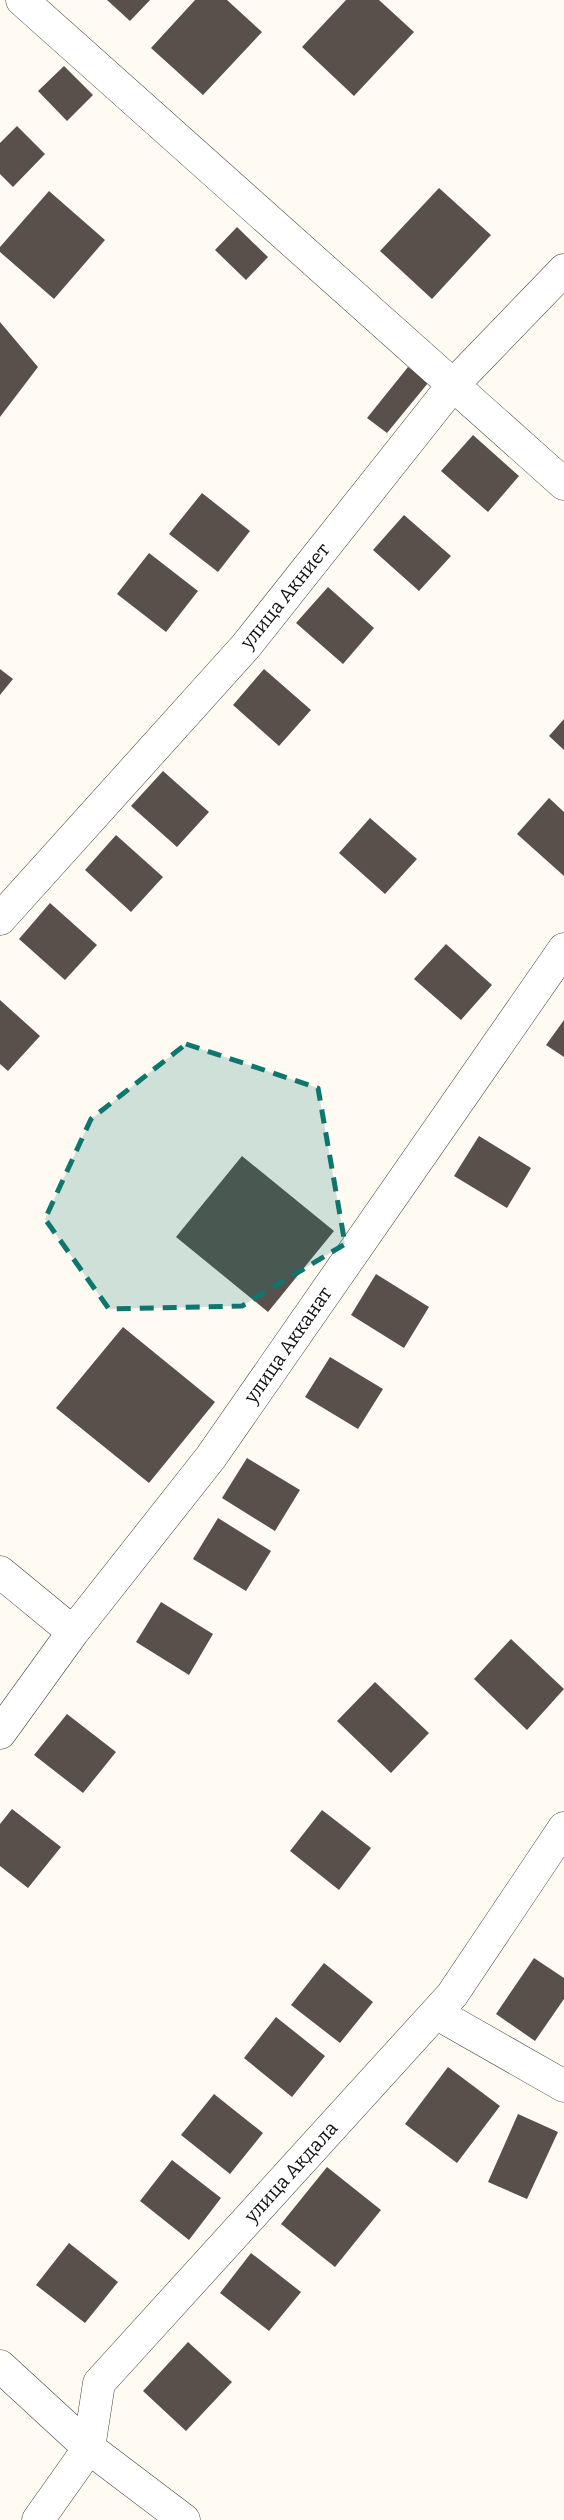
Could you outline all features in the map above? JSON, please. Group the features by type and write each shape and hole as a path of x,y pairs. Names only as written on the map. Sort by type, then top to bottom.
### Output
{"street":[{"path":"0,11 7,0"},
{"path":"22,0 564,484"},
{"name":"улица Акниет","path":"0,919 246,646 453,384 564,270"},
{"name":"улица Акканат","path":"0,1733 73,1632 211,1457 564,949"},
{"path":"0,1572 73,1632"},
{"name":"улица Акдала","path":"38,2520 89,2448 99,2383 452,1995 564,1828"},
{"path":"436,2013 564,2086"},
{"path":"0,2365 89,2448 184,2520"}],"highlighted area":[{"path":"186,1044 318,1088 345,1244 242,1306 109,1309 45,1219 91,1119"}],"building":[{"path":"107,0 150,0 130,21"},
{"path":"195,0 227,0 262,32 203,95 151,48"},
{"path":"346,0 379,0 414,32 354,96 302,47"},
{"path":"64,66 93,95 67,121 38,91"},
{"path":"17,126 45,154 13,187 0,174 0,143"},
{"path":"439,188 491,235 432,299 380,251"},
{"path":"49,191 105,240 54,299 0,252 0,247"},
{"path":"237,227 268,257 246,280 215,250"},
{"path":"0,322 38,367 0,417"},
{"path":"408,367 428,383 387,433 367,418"},
{"path":"473,435 519,476 488,512 441,471"},
{"path":"202,493 250,531 218,572 169,534"},
{"path":"404,515 451,556 419,591 373,550"},
{"path":"149,553 198,591 166,632 117,594"},
{"path":"328,587 374,628 343,664 296,623"},
{"path":"0,669 13,679 0,695"},
{"path":"264,669 311,710 279,746 233,705"},
{"path":"564,719 564,750 549,736"},
{"path":"163,771 209,812 177,847 131,806"},
{"path":"549,798 564,812 564,876 517,834"},
{"path":"370,818 417,859 385,894 339,853"},
{"path":"116,835 163,877 131,912 85,870"},
{"path":"50,903 97,945 65,980 19,939"},
{"path":"446,944 492,985 461,1020 414,979"},
{"path":"0,1000 40,1036 8,1071 0,1064"},
{"path":"564,1020 564,1057 546,1045"},
{"path":"479,1136 531,1168 507,1208 454,1176"},
{"path":"242,1156 334,1231 268,1312 176,1237"},
{"path":"376,1274 429,1307 404,1348 351,1315"},
{"path":"123,1327 215,1402 149,1483 56,1408"},
{"path":"330,1357 383,1389 358,1429 305,1397"},
{"path":"247,1458 300,1490 275,1531 222,1498"},
{"path":"218,1518 271,1551 246,1591 193,1559"},
{"path":"161,1602 213,1634 189,1675 136,1642"},
{"path":"511,1639 564,1689 527,1730 474,1679"},
{"path":"375,1682 429,1733 391,1773 337,1721"},
{"path":"67,1714 116,1752 83,1793 34,1755"},
{"path":"12,1809 61,1847 28,1888 0,1866 0,1824"},
{"path":"322,1810 371,1848 339,1890 290,1851"},
{"path":"534,1958 564,1978 564,1999 535,2041 496,2014"},
{"path":"324,1963 373,2002 340,2043 291,2005"},
{"path":"276,2017 325,2056 292,2097 244,2058"},
{"path":"448,2067 500,2106 457,2163 405,2124"},
{"path":"214,2094 263,2133 230,2174 181,2135"},
{"path":"518,2114 558,2132 527,2199 488,2182"},
{"path":"172,2160 221,2198 189,2240 140,2201"},
{"path":"327,2167 381,2210 335,2267 281,2224"},
{"path":"69,2243 118,2282 85,2323 36,2285"},
{"path":"251,2253 301,2292 269,2331 220,2293"},
{"path":"188,2342 232,2382 186,2431 143,2391"}]}
